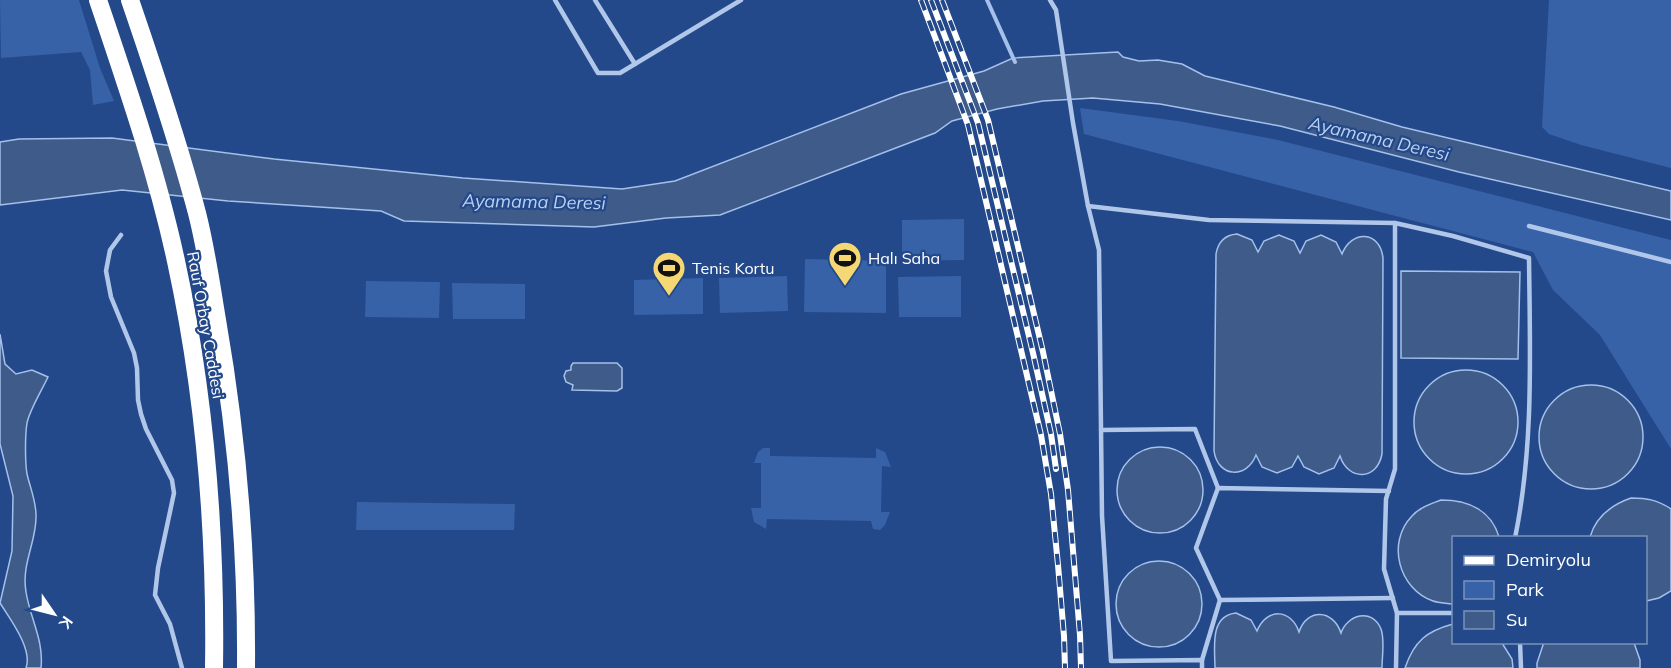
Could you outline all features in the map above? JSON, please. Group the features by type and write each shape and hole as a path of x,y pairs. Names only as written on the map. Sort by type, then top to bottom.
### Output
{"highway":[{"name":"Rauf Orbay Caddesi","path":"98,0 140,128 165,217 187,314 200,400 207,475 215,582 214,668"},
{"name":"Rauf Orbay Caddesi","path":"130,0 167,111 197,214 226,373 239,475 246,598 246,668"}],"lane":[{"path":"555,0 598,73 620,73 741,0"},
{"path":"595,0 635,64"},
{"path":"1050,0 1056,10 1073,123 1088,206 1099,250 1102,516 1111,661 1202,660"},
{"path":"1088,206 1209,220 1395,223 1453,236 1529,258 1531,380 1523,492 1515,536"},
{"path":"1395,223 1395,469 1386,499 1384,569 1397,613 1396,668"},
{"path":"1529,226 1671,262"},
{"path":"121,236 110,250 106,271 111,297 134,353 141,414 146,429 172,480 174,493 155,595 170,624 182,668"},
{"path":"1101,430 1195,429 1218,488 1196,548 1220,600 1202,660 1202,668"},
{"path":"1218,488 1389,491"},
{"path":"1220,600 1393,598"},
{"path":"1397,613 1452,613"},
{"path":"1520,644 1521,668"}],"green space":[{"path":"0,0 79,0 100,68 114,101 93,105 90,70 81,52 1,58"},
{"path":"1549,0 1671,0 1671,168 1581,145 1549,134 1542,127"},
{"path":"1080,108 1178,121 1278,140 1671,240 1671,449 1600,335 1553,290 1533,252 1084,134"},
{"path":"964,219 964,260 902,261 902,220"},
{"name":"Halı Saha","path":"805,259 886,261 886,313 804,312"},
{"name":"Tenis Kortu","path":"787,276 788,311 720,313 719,278"},
{"path":"961,276 961,317 899,317 898,277"},
{"name":"Tenis Kortu","path":"703,278 703,314 634,315 634,280"},
{"path":"366,281 440,282 439,318 365,317"},
{"path":"452,283 525,284 525,319 453,319"},
{"path":"763,448 770,448 770,456 876,458 876,448 885,452 891,467 882,466 881,512 890,512 885,525 880,530 873,529 871,521 767,519 766,529 754,522 751,508 761,508 761,463 754,463 758,452"},
{"path":"357,502 515,504 514,530 356,530"}],"water":[{"name":"Ayamama Deresi","path":"1118,52 1123,57 1139,61 1158,60 1182,64 1205,76 1334,107 1402,127 1671,191 1671,220 1459,172 1280,126 1160,104 1093,98 1043,101 997,109 952,121 935,133 720,215 666,218 594,227 404,221 381,211 228,201 122,190 0,205 0,142 19,139 112,138 274,159 463,178 622,189 675,181 901,94 984,71 1013,58"},
{"path":"1237,234 1252,240 1258,252 1264,241 1279,235 1294,241 1300,253 1306,241 1321,235 1336,242 1342,254 1346,246 1358,237 1371,238 1381,249 1383,258 1382,454 1379,463 1369,473 1362,475 1349,470 1340,456 1334,468 1319,474 1304,467 1298,456 1292,467 1277,473 1262,467 1256,455 1246,468 1233,472 1221,466 1217,460 1214,451 1216,254 1223,240"},
{"path":"1401,271 1520,272 1518,359 1401,358"},
{"path":"0,334 5,364 16,374 32,370 48,377 33,406 26,428 27,474 34,499 36,525 27,562 25,582 40,648 41,668 26,668 27,660 23,643 0,603 12,551 13,496 0,444"},
{"path":"573,363 617,363 622,368 622,388 617,391 572,390 573,385 566,382 564,376 566,371 571,370"},
{"path":"1466,370 1486,374 1495,379 1509,393 1514,402 1518,422 1514,442 1509,451 1495,465 1486,470 1466,474 1446,470 1437,465 1423,451 1418,442 1414,422 1418,402 1423,393 1437,379 1446,374"},
{"path":"1591,385 1611,389 1620,394 1634,408 1639,417 1643,437 1639,457 1634,466 1620,480 1611,485 1591,489 1571,485 1562,480 1548,466 1543,457 1539,437 1543,417 1548,408 1562,394 1571,389"},
{"path":"1160,447 1184,454 1196,466 1203,490 1196,514 1184,526 1160,533 1136,526 1124,514 1117,490 1124,466 1136,454"},
{"path":"1631,498 1642,498 1662,503 1671,509 1671,591 1659,598 1647,601 1647,536 1590,536 1600,517 1617,504"},
{"path":"1441,500 1469,505 1484,513 1499,536 1452,536 1452,604 1433,601 1421,595 1405,576 1400,564 1398,552 1404,527 1422,508"},
{"path":"1159,561 1175,565 1189,574 1198,588 1202,604 1198,620 1189,634 1175,643 1159,647 1143,643 1129,634 1120,620 1116,604 1120,588 1129,574 1143,565"},
{"path":"1236,613 1251,620 1257,631 1266,618 1278,614 1290,618 1299,632 1303,624 1314,615 1320,614 1332,619 1341,633 1354,618 1366,616 1372,618 1377,622 1382,633 1382,668 1215,668 1217,626 1227,615"},
{"path":"1452,624 1452,644 1503,644 1512,659 1513,668 1405,668 1417,644 1436,630"},
{"path":"1543,644 1634,644 1640,660 1640,668 1537,668"}],"waterway":[{"path":"987,0 1015,62"}],"railway":[{"path":"921,0 968,125 1041,435 1051,494 1065,668"},
{"path":"931,0 978,123 1033,353 1051,434 1056,469"},
{"path":"942,0 988,120 1043,352 1060,434 1068,490 1081,668"}],"place":[{"name":"Halı Saha","path":"845,287"},
{"name":"Tenis Kortu","path":"669,297"}]}
